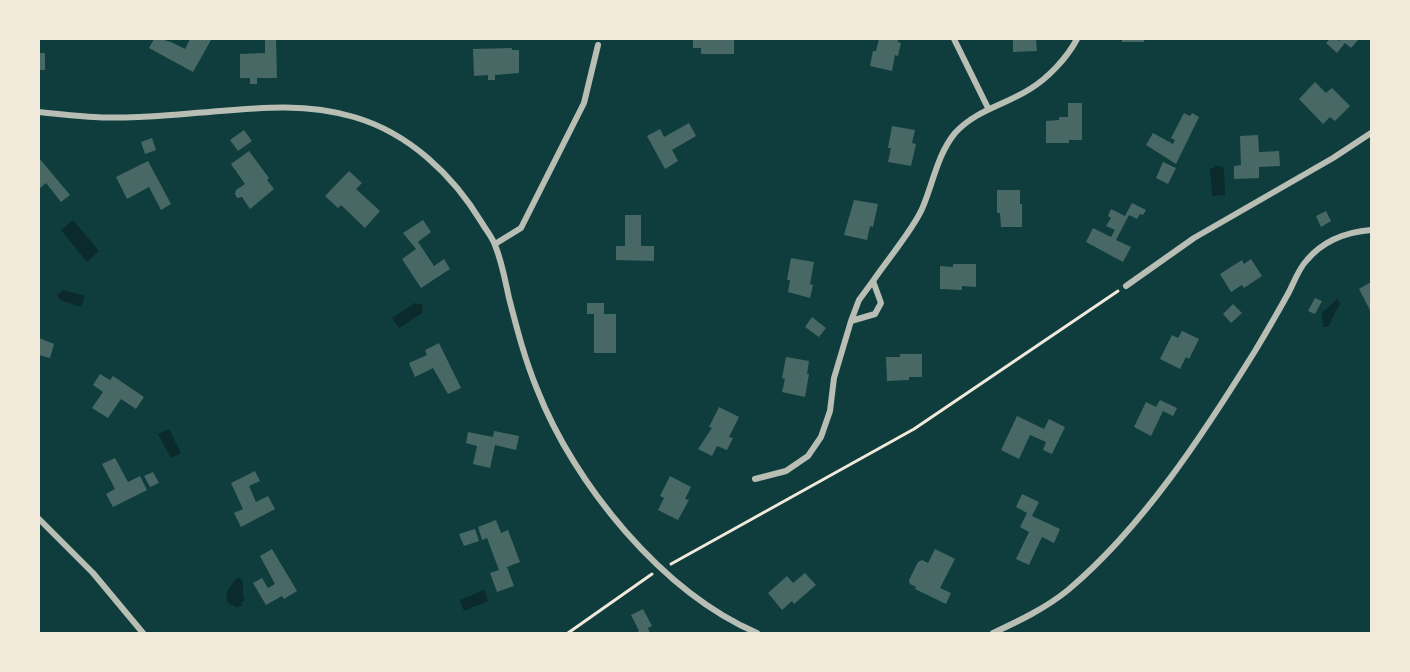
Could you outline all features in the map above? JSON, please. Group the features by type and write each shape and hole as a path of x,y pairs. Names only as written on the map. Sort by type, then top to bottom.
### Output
{"street":[{"path":"954,39 988,108"},
{"path":"755,479 786,471 808,456 821,437 830,411 834,378 859,300 921,211 942,154 956,133 988,108 1031,89 1071,50 1077,39"},
{"path":"495,244 521,228 584,103 598,45"},
{"path":"39,112 96,117 185,114 274,106 315,108 355,117 396,135 434,164 458,188 495,244 525,359 537,391 559,438 588,486 662,569 709,608 757,633"},
{"path":"1126,286 1194,238 1333,158 1371,133"},
{"path":"993,633 1048,604 1067,590 1120,538 1191,450 1215,416 1273,322 1305,261 1322,246 1341,236 1371,230"},
{"path":"851,321 875,314 881,303 873,281"},
{"path":"39,519 93,573 143,633"}],"path":[{"path":"568,633 647,576 914,429 1126,286"}],"water":[{"path":"1215,165 1224,168 1225,195 1212,196 1210,168 1214,168"},
{"path":"73,220 99,251 87,262 61,230"},
{"path":"63,290 85,296 81,307 60,300 57,295"},
{"path":"1337,299 1340,303 1328,327 1323,327 1322,313"},
{"path":"415,303 423,305 422,313 399,328 392,318"},
{"path":"169,429 181,453 171,458 158,434"},
{"path":"237,578 242,581 245,600 241,603 242,606 236,607 228,603 226,595"},
{"path":"484,590 488,601 464,611 460,600"}],"building":[{"path":"154,39 163,39 185,49 190,39 211,40 193,72 149,48"},
{"path":"265,39 276,39 277,78 257,78 257,84 250,84 250,78 240,78 240,54 265,53"},
{"path":"693,39 734,39 734,54 701,54 701,48 693,48"},
{"path":"879,39 898,39 901,43 898,56 895,55 892,71 870,66 873,51 876,51"},
{"path":"1013,39 1036,39 1037,51 1013,52"},
{"path":"1122,39 1144,39 1144,42 1122,42"},
{"path":"1330,39 1339,41 1359,39 1351,48 1345,43 1337,53 1326,43"},
{"path":"512,48 512,50 519,50 519,73 495,75 495,80 488,80 488,75 474,76 473,49"},
{"path":"39,53 45,53 45,70 39,70"},
{"path":"1315,82 1326,93 1332,88 1350,106 1335,121 1330,117 1323,124 1299,99"},
{"path":"1068,103 1082,103 1082,140 1069,140 1069,143 1046,143 1046,121 1068,117"},
{"path":"1184,113 1190,116 1192,113 1199,117 1176,164 1146,145 1153,133 1173,144 1175,140 1171,138"},
{"path":"689,123 696,136 672,150 678,161 665,169 647,136 660,129 664,137"},
{"path":"892,126 915,130 912,143 916,144 911,166 888,162"},
{"path":"244,130 252,141 238,151 230,140"},
{"path":"1258,135 1259,152 1279,151 1280,166 1259,167 1259,178 1234,179 1234,166 1241,165 1240,136"},
{"path":"152,138 156,150 145,154 141,142"},
{"path":"249,151 269,178 267,180 274,189 250,209 242,197 237,198 235,194 236,190 245,184 231,164"},
{"path":"39,158 70,195 61,202 46,183 39,189"},
{"path":"148,161 171,204 161,210 149,187 127,199 116,177"},
{"path":"1163,162 1176,168 1168,184 1156,178"},
{"path":"349,171 362,183 356,189 380,211 365,228 341,205 338,208 325,196"},
{"path":"997,190 1020,190 1022,227 1001,227 1000,213 997,213"},
{"path":"854,200 878,204 873,227 870,226 867,240 844,235"},
{"path":"1132,203 1146,210 1137,219 1129,215 1116,240 1131,247 1123,262 1086,242 1093,228 1111,237 1115,230 1106,226 1111,218 1108,216 1111,209 1125,216"},
{"path":"1326,211 1331,221 1321,227 1316,216"},
{"path":"625,215 641,215 641,246 654,246 654,261 616,260 616,246 625,246"},
{"path":"423,220 431,232 418,242 434,266 444,259 450,269 421,288 402,259 416,249 403,233"},
{"path":"791,258 814,262 810,298 788,292 790,280 787,280"},
{"path":"1251,259 1262,276 1244,288 1242,285 1231,292 1220,274 1242,260 1244,264"},
{"path":"953,264 976,264 976,287 962,286 962,290 940,289 940,266 953,267"},
{"path":"1371,282 1371,312 1359,289"},
{"path":"1315,298 1322,301 1315,314 1308,311"},
{"path":"587,303 604,303 604,314 616,314 616,353 594,353 594,314 587,314"},
{"path":"1233,304 1242,313 1231,323 1223,314"},
{"path":"812,317 826,328 819,337 805,327"},
{"path":"1182,331 1199,339 1189,359 1186,357 1180,369 1160,359 1172,335 1178,338"},
{"path":"39,338 54,344 50,358 39,355"},
{"path":"439,343 461,388 448,394 433,368 415,377 409,363 427,355 425,350"},
{"path":"900,354 922,354 922,377 887,381 886,357 900,357"},
{"path":"786,357 809,361 805,397 782,392"},
{"path":"100,374 110,380 113,376 144,397 136,409 121,399 108,418 92,408 103,392 93,385"},
{"path":"1160,400 1177,408 1173,416 1163,411 1151,436 1134,427 1146,402 1156,407"},
{"path":"719,407 739,417 729,437 733,438 727,450 717,446 712,456 698,449 712,428 709,427"},
{"path":"1017,416 1044,429 1049,419 1065,427 1052,454 1043,450 1046,442 1030,435 1019,459 1001,450"},
{"path":"494,431 519,436 516,450 495,445 490,468 473,464 477,446 466,443 468,432 493,437"},
{"path":"115,458 128,482 140,476 147,490 113,507 106,494 115,489 102,464"},
{"path":"255,471 260,481 249,486 256,502 268,496 275,509 241,527 234,513 243,509 231,483"},
{"path":"153,472 159,483 150,487 144,476"},
{"path":"670,476 691,487 685,499 689,500 678,520 658,510 664,498 660,496"},
{"path":"1022,494 1039,502 1032,516 1060,529 1054,543 1042,537 1029,565 1016,559 1029,532 1020,527 1027,513 1016,507"},
{"path":"496,520 501,533 508,530 520,562 507,567 514,586 497,592 490,573 499,570 487,538 482,540 478,527"},
{"path":"475,529 479,541 464,546 459,534"},
{"path":"272,549 297,591 284,599 282,596 266,605 253,583 262,578 268,588 275,584 260,556"},
{"path":"935,549 955,559 940,588 951,593 946,604 915,589 916,587 910,584 909,580 918,562 922,560 928,563"},
{"path":"805,573 816,585 794,604 792,601 782,610 768,593 787,576 793,583"},
{"path":"643,609 652,626 648,628 650,633 635,633 639,631 631,615"}]}
